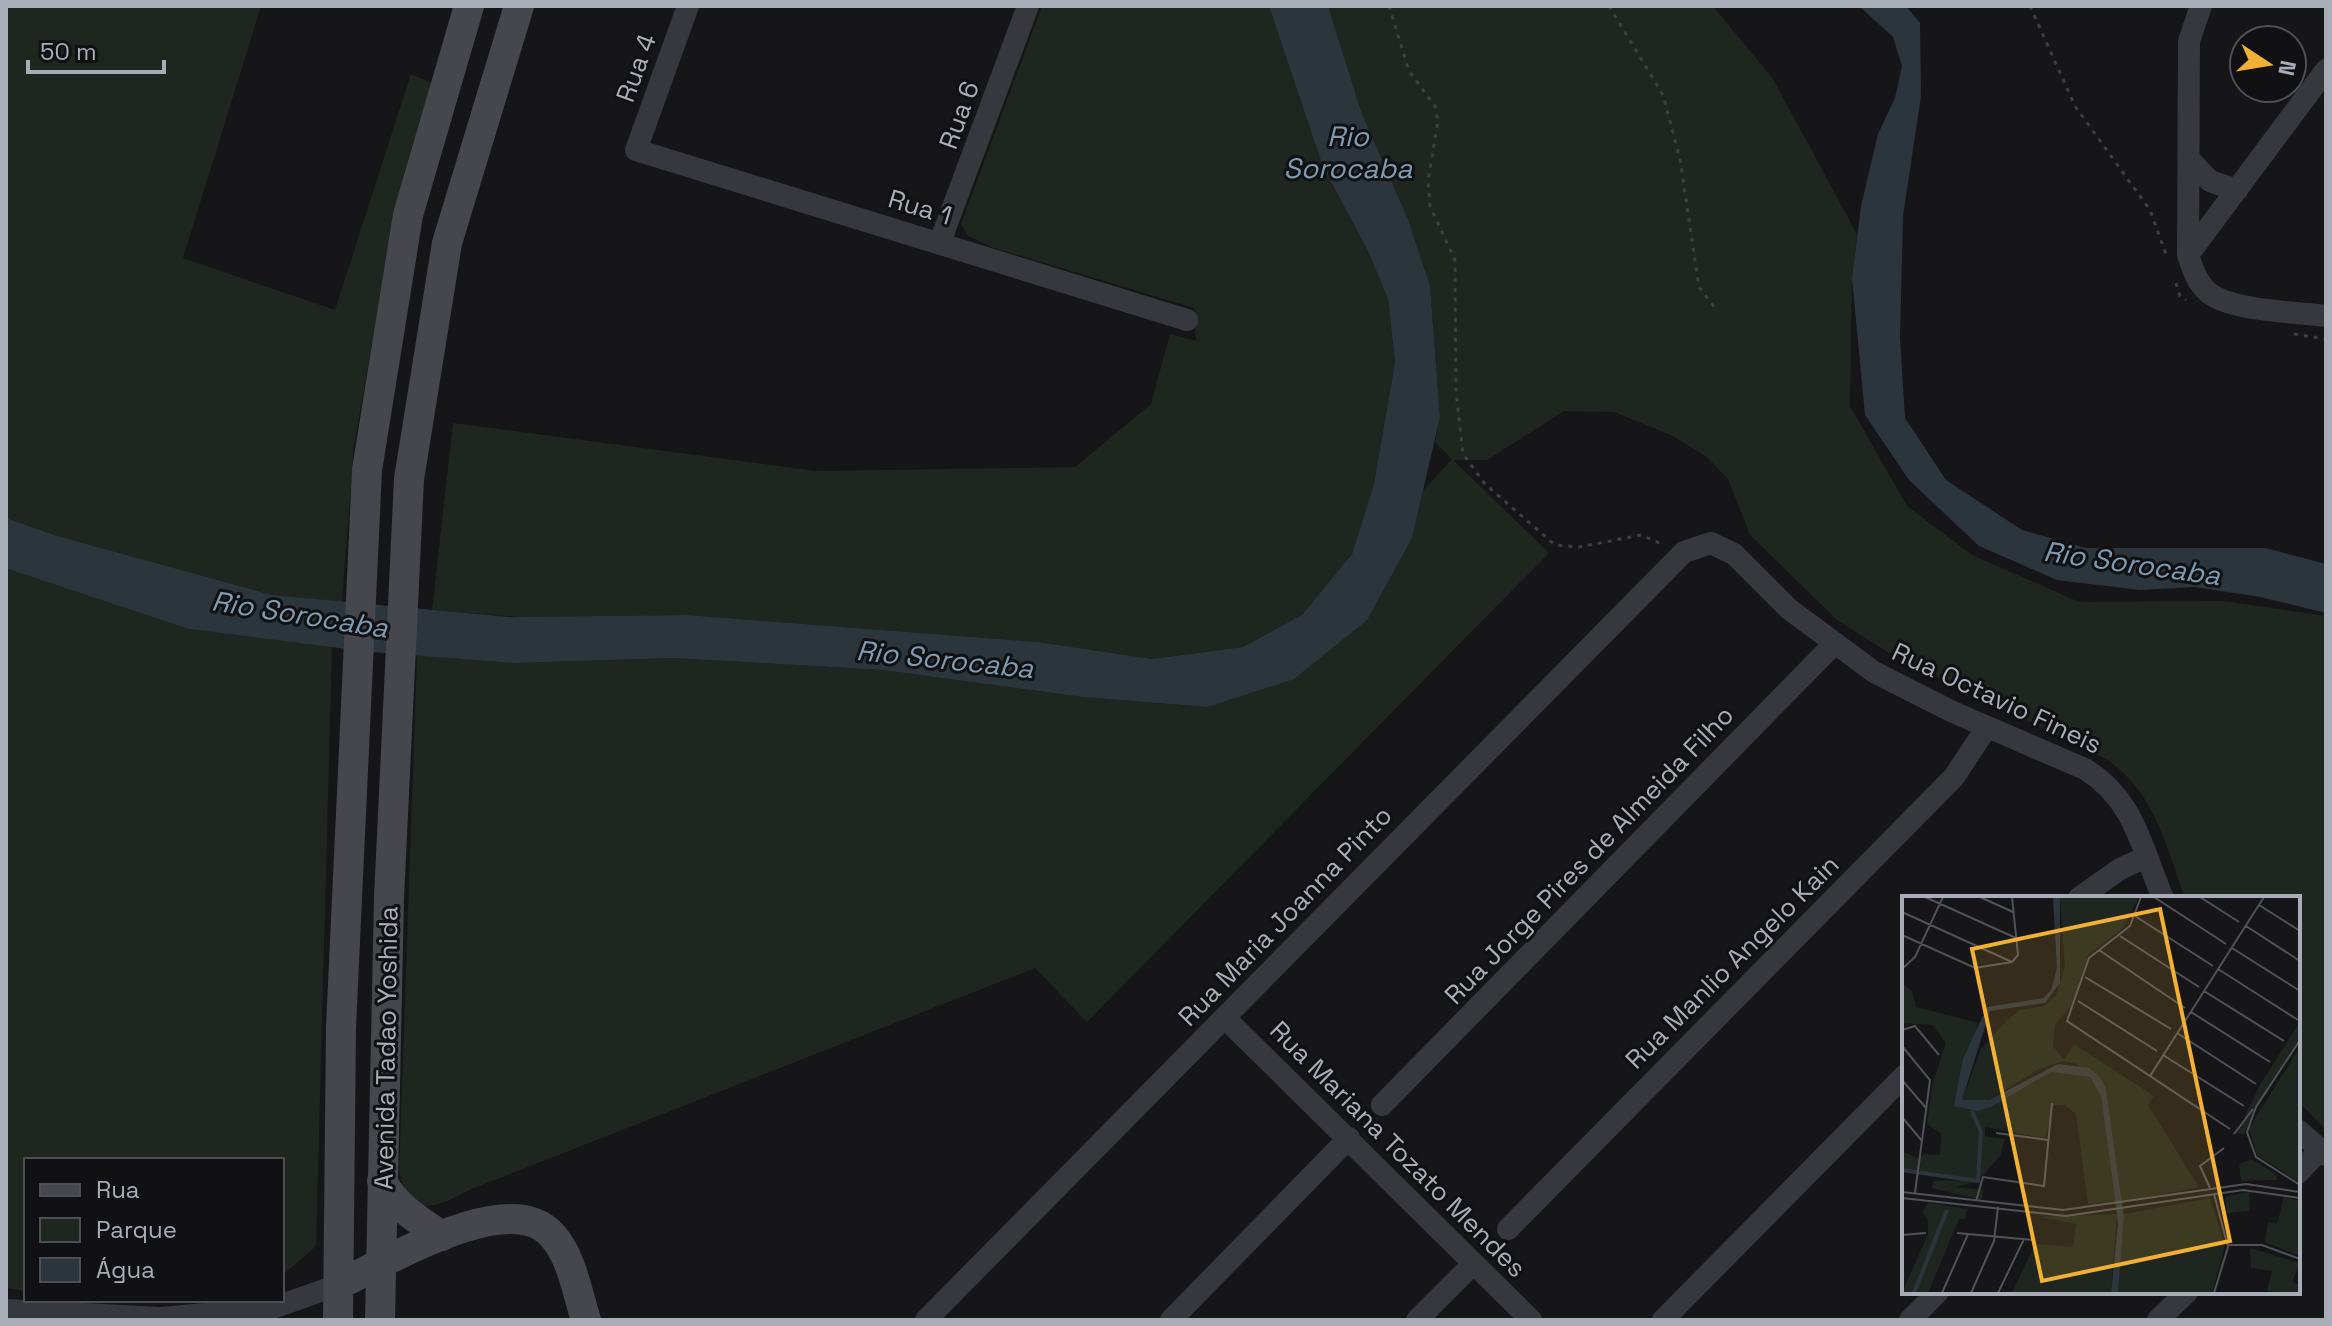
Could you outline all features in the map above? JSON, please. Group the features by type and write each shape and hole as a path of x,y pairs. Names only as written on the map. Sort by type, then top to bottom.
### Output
{"main road":[{"name":"Avenida Tadao Yoshida","path":"338,1320 341,1027 367,470 400,253 442,88 469,6"},
{"name":"Avenida Tadao Yoshida","path":"380,1320 393,776 409,479 445,256 496,71 519,6"},
{"path":"382,1181 392,1199 408,1214 442,1236"},
{"path":"338,1285 442,1236 502,1218 519,1217 545,1228 565,1251 586,1320"}],"street":[{"name":"Rua 4","path":"636,150 688,6"},
{"name":"Rua 6","path":"940,242 1028,6"},
{"path":"2201,6 2189,41 2190,160 2178,257 2210,294 2230,302 2326,316"},
{"path":"2178,257 2237,190 2326,70"},
{"name":"Rua 1","path":"636,150 1187,320"},
{"path":"2190,160 2210,181 2237,190"},
{"name":"Rua Octavio Fineis","path":"1673,548 1711,543 1734,554 1789,609 1874,672 2105,781 2132,816 2162,896"},
{"name":"Rua Maria Joanna Pinto","path":"926,1320 1225,1018 1673,548"},
{"name":"Rua Jorge Pires de Almeida Filho","path":"1382,1105 1835,643"},
{"name":"Rua Manlio Angelo Kain","path":"1508,1229 1954,777 1987,727"},
{"path":"2082,896 2120,869 2146,857"},
{"name":"Rua Mariana Tozato Mendes","path":"1225,1018 1531,1320"},
{"path":"1663,1320 1902,1078"},
{"path":"2300,1132 2323,1153 2300,1171"},
{"path":"1171,1320 1349,1138"},
{"path":"1417,1320 1473,1264"},
{"path":"6,1310 26,1314 175,1317 273,1308 338,1285"},
{"path":"1910,1320 1936,1294"},
{"path":"2158,1320 2185,1294"}],"path":[{"path":"1389,6 1409,71 1435,106 1438,121 1428,181 1430,206 1455,260 1456,391 1463,454 1485,484 1555,545 1579,547 1641,535 1673,548"},
{"path":"1609,6 1663,95 1680,159 1699,287 1715,308"},
{"path":"2030,6 2075,106 2150,210 2178,257"},
{"path":"2171,271 2180,296 2191,303"},
{"path":"2283,332 2326,339"}],"green space":[{"path":"6,6 261,6 183,258 335,310 411,74 433,84 372,344 354,446 342,602 272,595 54,535 6,518"},
{"path":"1042,6 1269,6 1323,167 1368,251 1388,299 1395,362 1374,484 1352,554 1302,615 1243,647 1152,659 1038,642 687,615 521,617 432,610 453,423 816,471 1075,467 1151,404 1170,334 1196,341 1194,308 994,248 968,236 961,224"},
{"path":"1328,6 1713,6 1773,79 1857,234 1852,278 1850,406 1907,506 1972,555 2079,602 2224,601 2326,616 2326,1130 2300,1103 2300,896 2184,896 2165,840 2148,805 2124,774 2108,760 1894,656 1837,620 1750,535 1728,479 1707,457 1671,435 1614,412 1564,411 1487,460 1453,460 1549,553 1087,1022 1035,968 445,1202 425,1206 410,1197 399,1171 417,655 514,663 674,658 883,670 1083,697 1206,707 1412,538 1423,491 1452,459 1435,442 1440,417 1430,286 1408,219 1362,114"},
{"path":"6,566 189,629 332,647 316,1246 284,1274 284,1158 24,1158 24,1291 6,1288"}],"water":[{"name":"Rio Sorocaba","path":"1269,6 1328,6 1362,114 1408,219 1430,286 1440,417 1412,538 1367,620 1294,679 1207,707 1083,697 883,670 674,658 514,663 371,652 189,629 6,568 6,518 54,535 272,595 509,617 687,615 1038,642 1152,659 1243,647 1302,615 1352,554 1374,484 1395,362 1388,299 1368,251 1323,167"},
{"name":"Rio Sorocaba","path":"1859,6 1906,6 1920,23 1921,96 1903,216 1900,338 1905,418 1946,480 2022,530 2086,548 2265,548 2326,564 2326,613 2260,597 2195,587 2140,590 2057,580 1979,546 1909,480 1865,415 1852,278 1861,206 1878,134 1895,98 1902,66 1893,37"}]}
